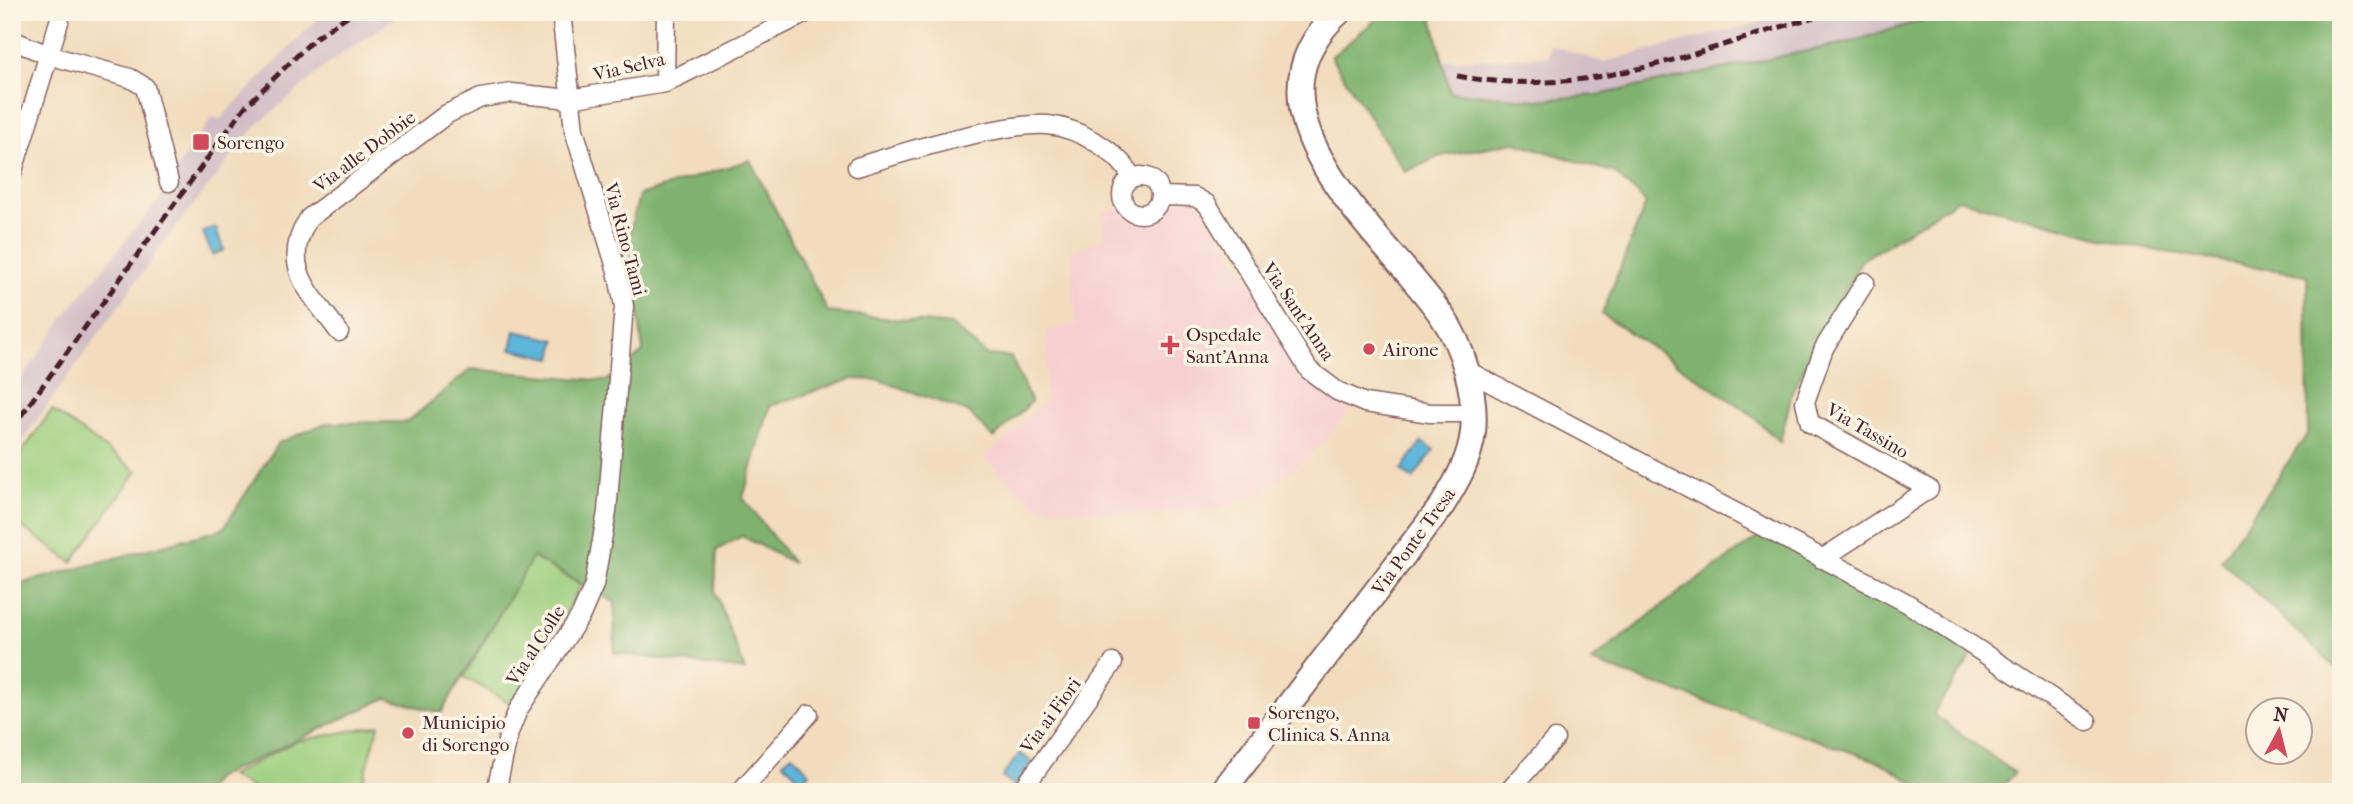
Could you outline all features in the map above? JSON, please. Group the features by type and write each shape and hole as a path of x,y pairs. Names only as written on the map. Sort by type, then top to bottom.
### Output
{"main road":[{"name":"Via Ponte Tresa","path":"1222,792 1443,505 1465,466 1474,413 1465,370 1443,317 1335,186 1310,137 1303,112 1301,87 1306,64 1317,38 1339,12"}],"street":[{"path":"12,174 62,12"},
{"name":"Via Rino Tami","path":"561,12 574,130 617,271 624,306 607,512 599,562"},
{"path":"665,83 666,12"},
{"name":"Via Selva","path":"570,99 665,83 808,12"},
{"path":"12,40 48,55 130,78 145,87 169,182"},
{"name":"Via alle Dobbie","path":"339,332 299,276 295,262 296,244 309,218 447,114 481,99 512,93 570,99"},
{"path":"858,167 972,136 1048,125 1077,134 1115,155 1132,178"},
{"path":"1149,177 1158,184 1161,196 1151,211 1132,212 1122,197 1124,186 1132,178 1149,177"},
{"name":"Via Sant'Anna","path":"1161,196 1195,197 1207,204 1309,370 1337,391 1365,403 1399,410 1474,413"},
{"name":"Via Tassino","path":"1822,559 1929,489 1810,423 1805,402 1824,348 1865,282"},
{"path":"1465,370 1907,603 2087,721"},
{"name":"Via al Colle","path":"496,792 509,732 518,710 581,615 599,562"},
{"name":"Via ai Fiori","path":"1021,792 1113,663"},
{"path":"740,792 809,714"},
{"path":"1508,792 1555,739"}],"shaded area":[{"path":"324,12 404,12 332,61 257,125 168,237 12,455 12,393 67,313 165,192 174,172 212,117 220,119"},
{"path":"1062,12 1136,12 1105,26 1080,23"},
{"path":"1787,12 1950,12 1850,42 1598,95 1537,100 1450,92 1442,61 1548,56 1550,45 1603,62 1755,24"},
{"name":"Ospedale Sant'Anna","path":"1195,197 1309,370 1354,404 1324,442 1300,464 1261,494 1220,511 1115,515 1036,506 984,458 1045,402 1047,330 1075,324 1072,251 1105,238 1102,212 1127,208 1145,214 1159,202"}],"green space":[{"path":"1385,12 1431,12 1450,92 1537,100 1598,95 1850,42 1950,12 2041,12 2064,20 2076,12 2330,12 2341,19 2341,673 2221,560 2308,433 2307,275 2135,247 1958,199 1861,261 1793,389 1780,442 1748,412 1602,314 1646,203 1615,173 1515,142 1441,156 1405,172 1331,57"},
{"path":"750,160 828,312 951,325 987,355 1011,357 1031,402 994,438 968,412 879,380 852,379 770,406 743,498 793,563 742,536 717,550 715,592 745,670 614,653 615,602 533,557 441,713 386,698 216,778 204,792 12,792 12,586 223,529 278,443 326,423 407,422 471,369 606,381 643,352 629,237 639,195"},
{"path":"52,410 137,471 72,562 12,520 12,466"},
{"path":"1763,534 1871,589 1975,651 1933,714 2015,773 1996,792 1928,792 1880,762 1591,662 1677,594"},
{"path":"532,557 581,585 513,705 464,677"},
{"path":"379,725 363,782 363,792 259,792 230,776 294,742"}],"water":[{"path":"215,227 224,250 212,255 203,232"},
{"path":"515,331 556,340 552,358 511,349"},
{"path":"1422,442 1434,450 1413,479 1401,470"},
{"path":"1020,753 1032,762 1014,786 1002,777"},
{"path":"792,754 810,773 802,781 783,762"}],"railway":[{"path":"12,428 244,108 315,38 353,12"},
{"path":"1457,76 1508,82 1603,76 1693,54 1833,12"}],"place":[{"name":"Sorengo","path":"201,142"},
{"name":"Ospedale Sant'Anna","path":"1170,345"},
{"name":"Airone","path":"1369,349"},
{"name":"Sorengo, Clinica S. Anna","path":"1254,723"},
{"name":"Municipio di Sorengo","path":"408,733"}]}
